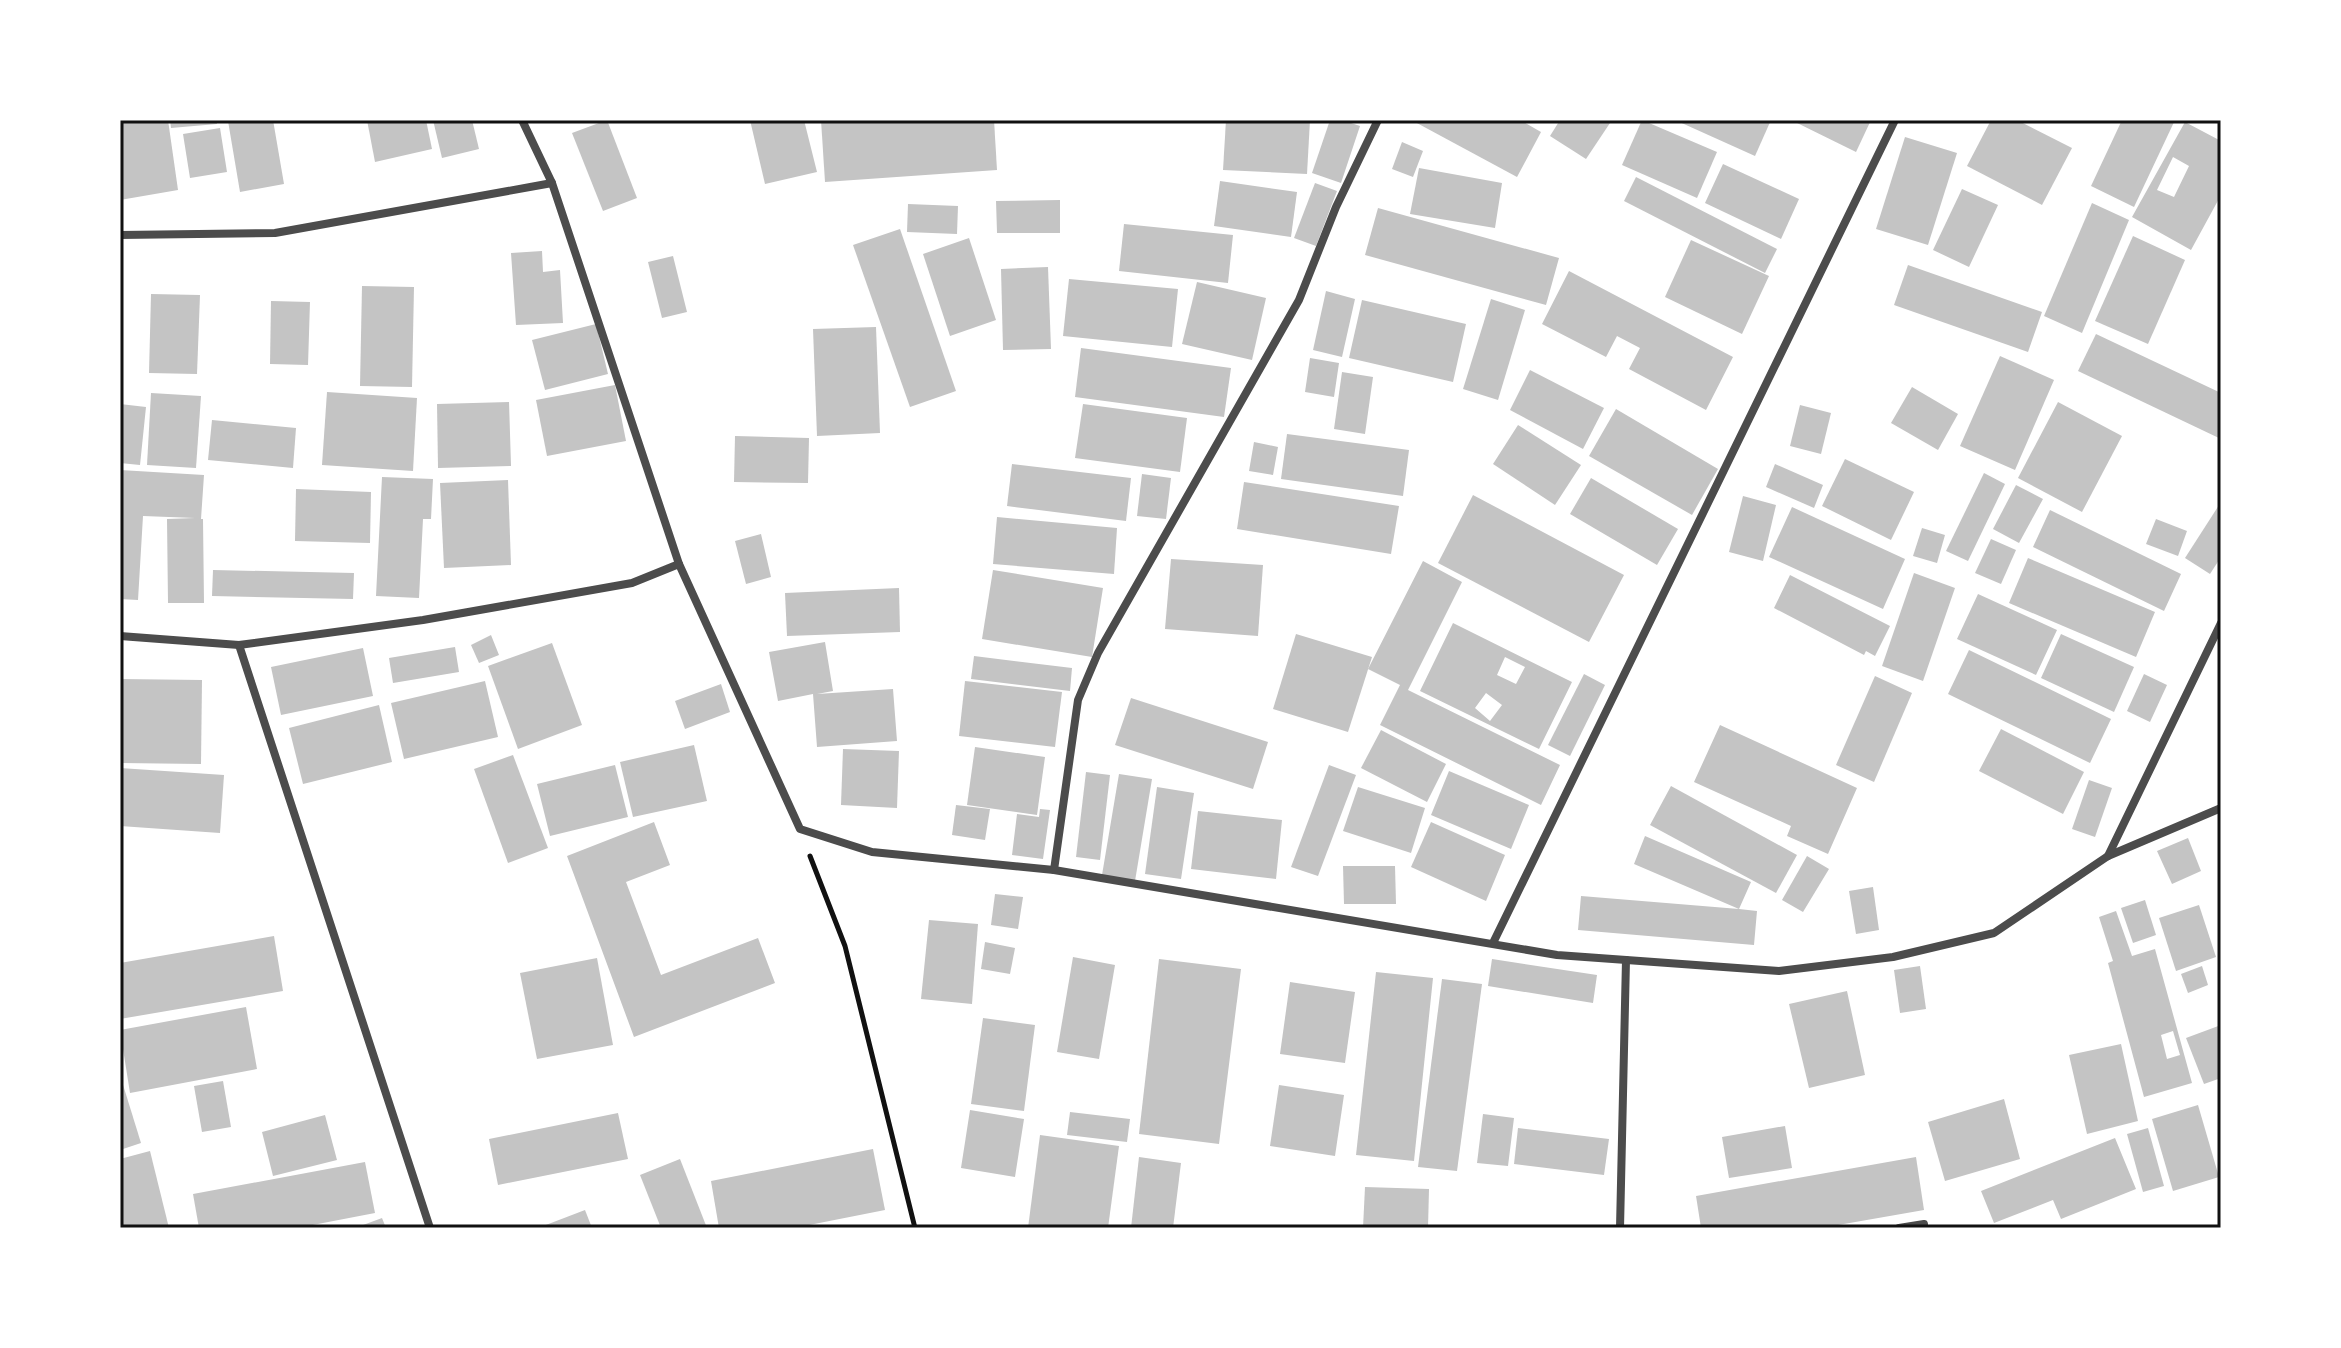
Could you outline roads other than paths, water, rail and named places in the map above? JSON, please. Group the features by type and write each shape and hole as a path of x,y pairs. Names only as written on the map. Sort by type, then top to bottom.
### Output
{"street":[{"path":"522,120 552,183 679,564 800,829 872,852 1054,870 1557,955 1779,971 1893,957 1994,933 2108,856 2221,808"},
{"path":"1054,870 1078,700 1098,653 1299,300 1336,207 1378,120"},
{"path":"1493,943 1895,120"},
{"path":"120,235 275,233 552,183"},
{"path":"120,636 239,645 423,620 632,583 679,564"},
{"path":"2108,856 2221,623"},
{"path":"239,645 430,1228"},
{"path":"1620,1228 1626,960"},
{"path":"1899,1228 1924,1224"}]}
